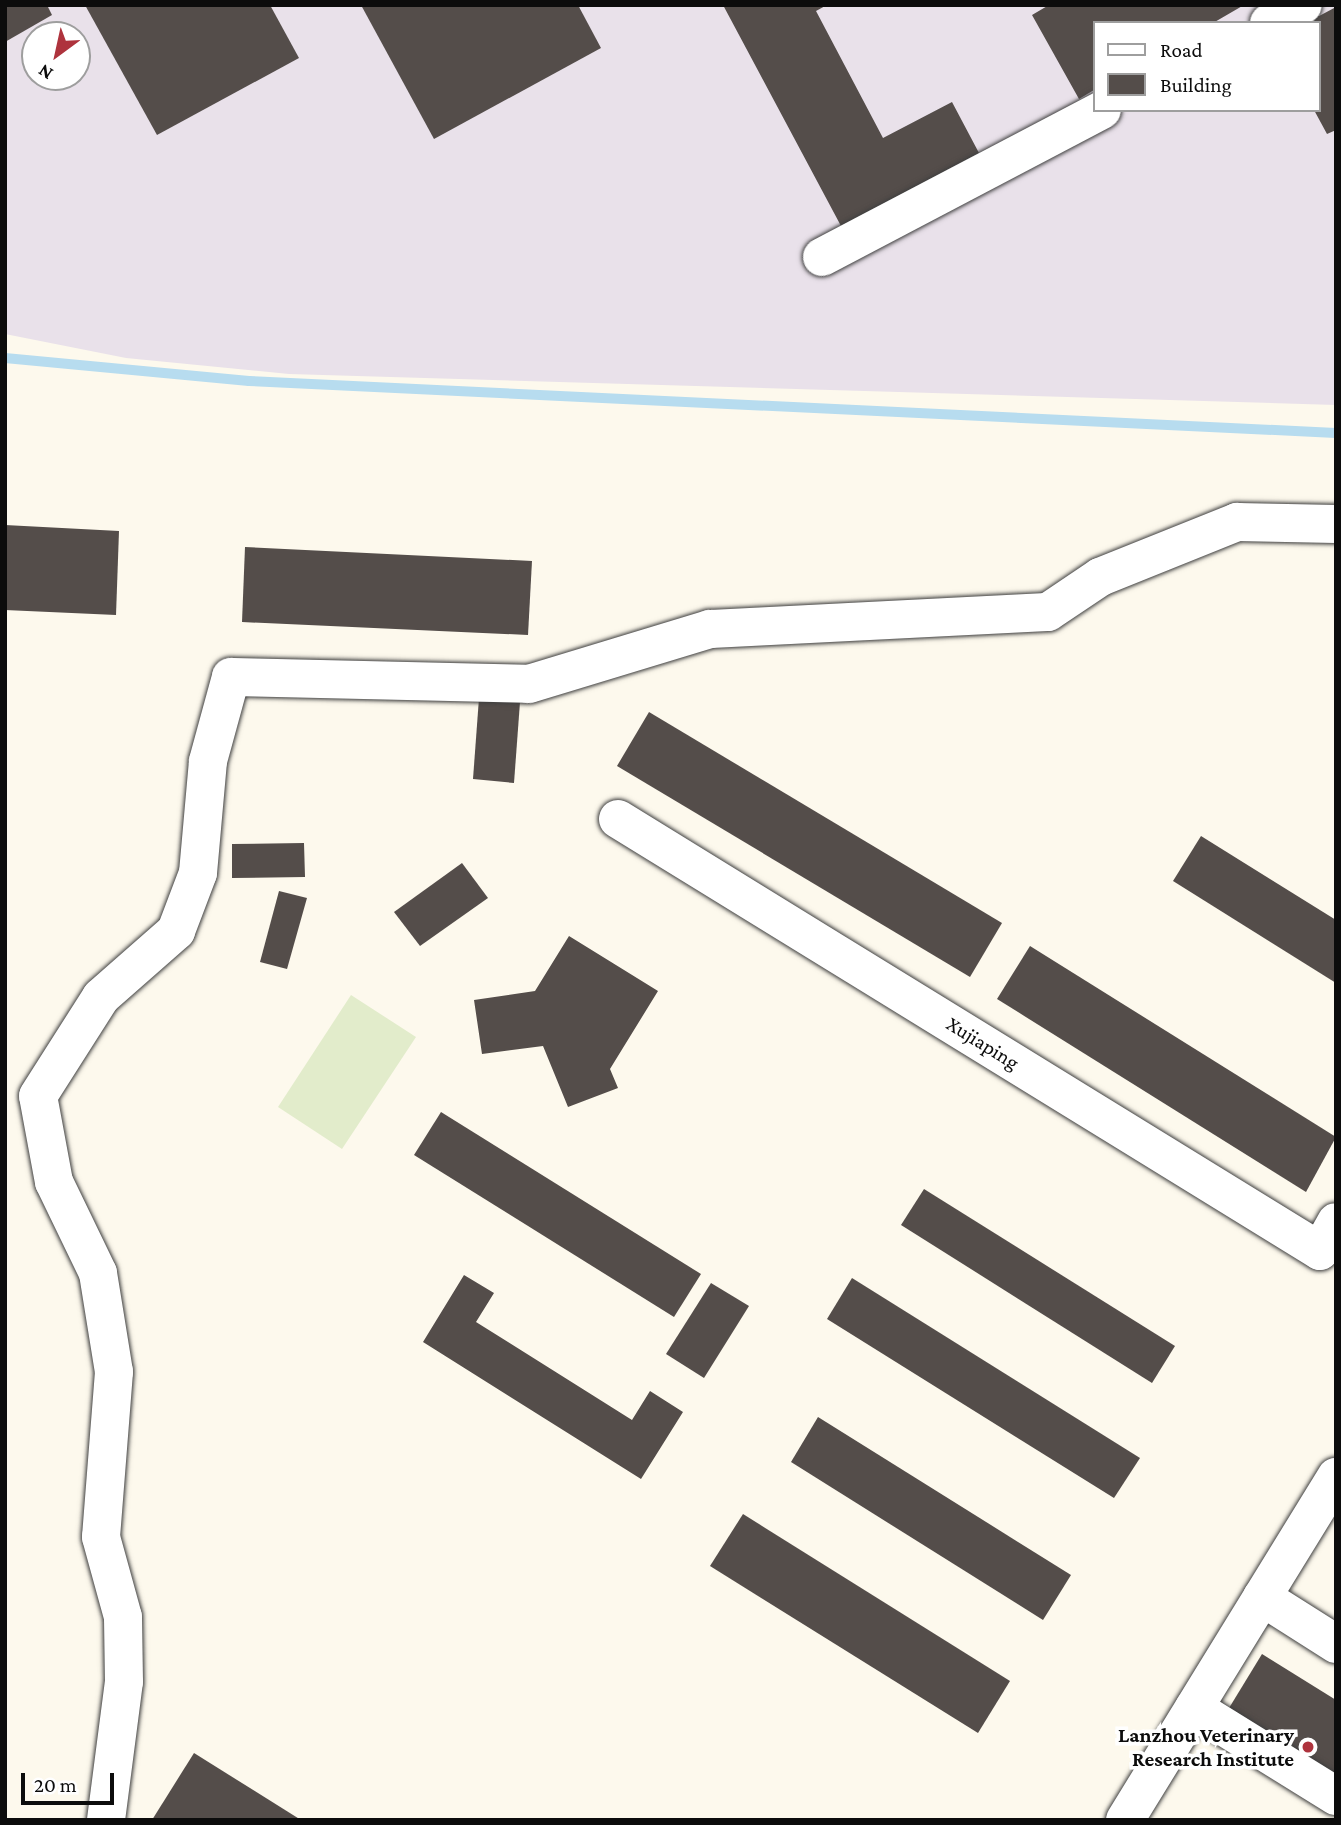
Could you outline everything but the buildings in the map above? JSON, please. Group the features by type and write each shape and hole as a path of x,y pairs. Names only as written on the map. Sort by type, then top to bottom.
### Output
{"street":[{"path":"1273,21 1303,5"},
{"path":"822,257 1098,112"},
{"path":"106,1820 124,1682 123,1616 101,1536 114,1372 98,1273 54,1182 38,1096 101,997 176,931 198,873 208,761 231,677 529,684 710,629 1048,612 1100,577 1237,522 1336,524"},
{"name":"Xujiaping","path":"618,819 1320,1251 1336,1223"},
{"path":"1125,1820 1336,1477"},
{"path":"1262,1597 1336,1644"},
{"path":"1194,1708 1336,1796"}],"shaded area":[{"path":"5,5 1336,5 1336,405 289,374 126,358 5,334"}],"green space":[{"path":"351,995 416,1037 342,1149 278,1107"}],"waterway":[{"path":"5,358 249,381 1336,433"}],"place":[{"name":"Lanzhou Veterinary Research Institute","path":"1308,1747"}]}
